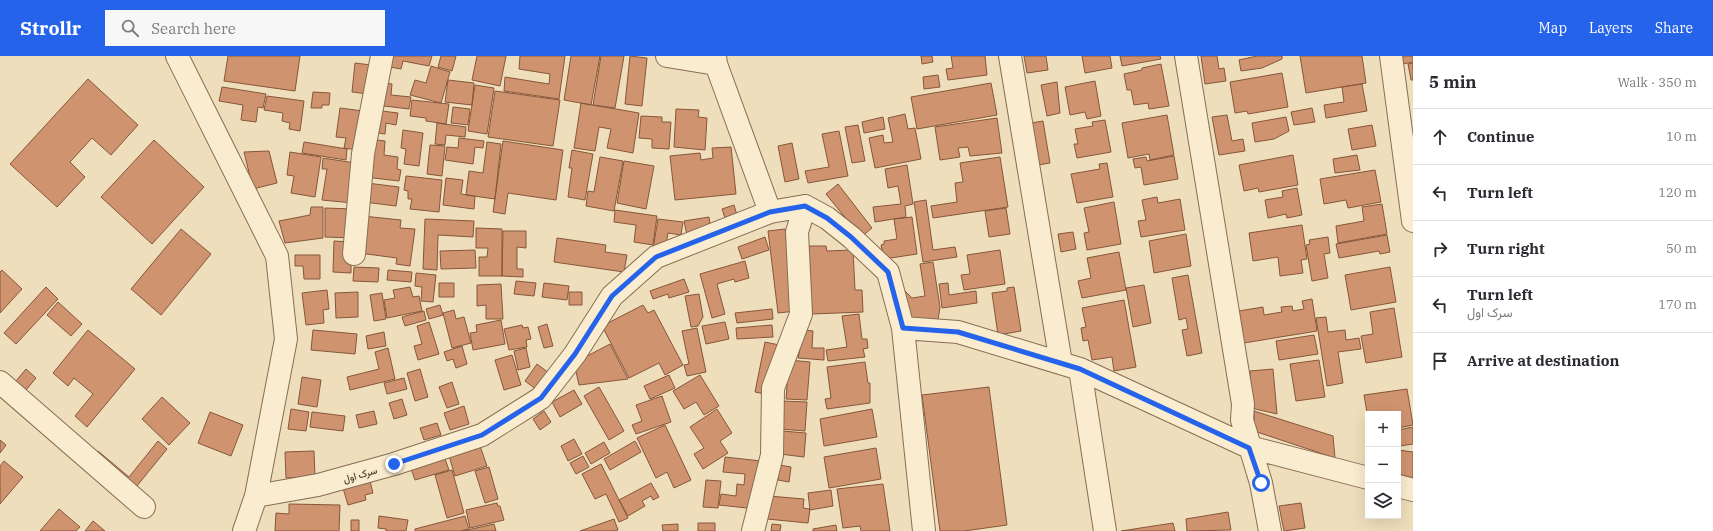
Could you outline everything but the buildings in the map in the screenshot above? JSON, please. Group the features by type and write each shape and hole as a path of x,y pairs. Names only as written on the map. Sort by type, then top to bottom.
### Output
{"street":[{"path":"177,56 277,256 286,339 256,496 244,531"},
{"path":"354,254 363,154 382,56"},
{"path":"667,56 716,60 770,212"},
{"path":"1010,56 1105,531"},
{"path":"1186,56 1243,404 1242,420 1249,448 1261,483 1270,531"},
{"path":"1391,56 1413,221"},
{"path":"753,531 772,455 773,388 801,314 797,232 805,206 827,218 851,237 888,272 903,328 924,531"},
{"name":"سرک اول","path":"256,496 318,485 394,464 482,435 541,398 575,354 612,296 656,257 770,212 805,206"},
{"path":"903,328 958,332 1071,366 1249,448 1365,477"},
{"path":"0,382 144,507"},
{"path":"1401,487 1413,490"}],"route":[{"path":"394,464 482,435 541,398 575,354 612,296 656,257 770,212 805,206 827,218 851,237 888,272 903,328 958,332 1080,369 1249,448 1261,483"}]}
